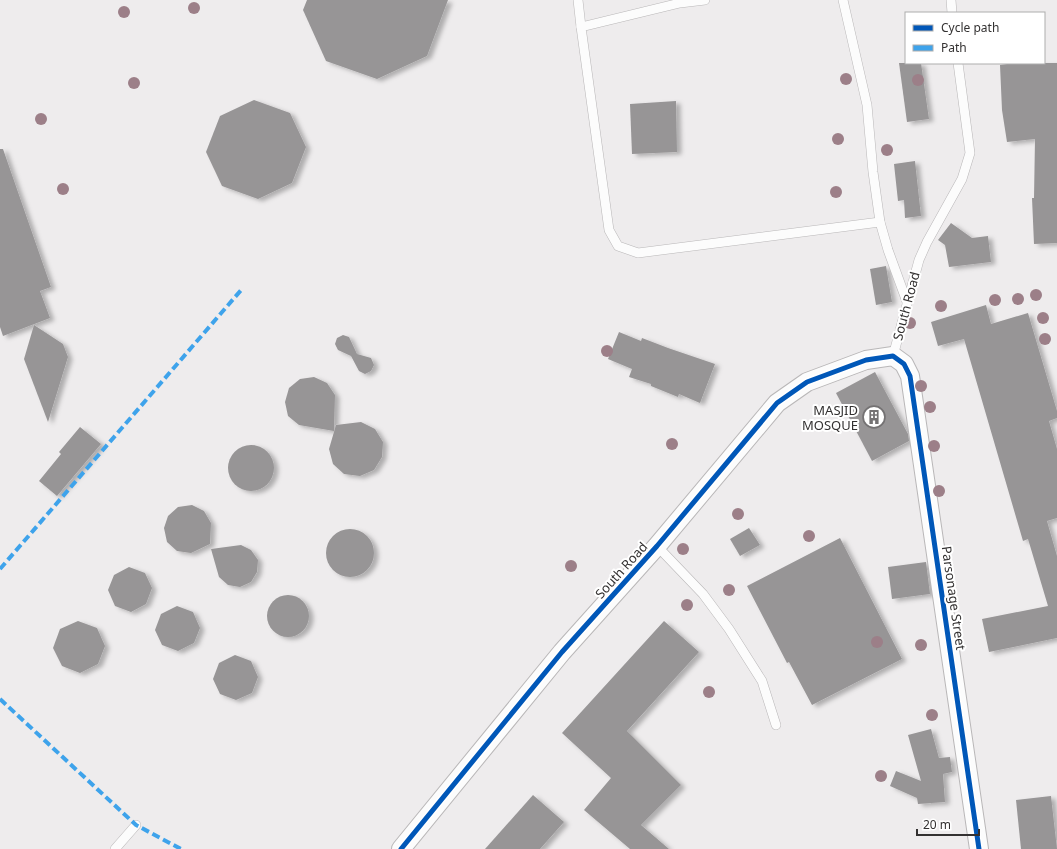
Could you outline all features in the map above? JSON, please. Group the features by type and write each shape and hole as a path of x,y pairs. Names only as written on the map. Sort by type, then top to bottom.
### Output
{"street":[{"name":"South Road","path":"401,849 562,652 656,546 777,403 807,382 866,360 893,356"},
{"name":"Parsonage Street","path":"893,356 904,364 910,376 979,849"}],"lane":[{"path":"578,0 609,230 618,246 638,253 880,222"},
{"path":"581,27 680,4 705,0"},
{"path":"843,0 867,105 873,172 880,222 888,250 907,302"},
{"path":"950,0 952,12"},
{"name":"South Road","path":"893,356 919,260 927,242 962,179 970,153 958,64"},
{"path":"656,546 703,594 729,629 762,681 776,725"},
{"path":"115,849 136,825"}],"building":[{"path":"307,0 448,0 427,56 377,79 326,61 303,10"},
{"path":"899,63 921,64 929,119 907,122"},
{"path":"1057,63 1057,243 1034,244 1032,198 1034,198 1035,139 1007,142 1002,110 1000,65"},
{"path":"254,100 290,113 306,147 292,183 258,199 222,186 206,152 220,116"},
{"path":"676,101 677,152 632,154 630,104"},
{"path":"0,149 3,149 51,287 40,291 50,318 3,336 0,327"},
{"path":"915,161 921,216 905,218 904,200 898,201 894,164"},
{"path":"951,223 972,238 988,236 991,262 949,267 945,245 938,240"},
{"path":"886,266 892,302 876,305 870,269"},
{"path":"986,305 991,324 1028,313 1057,411 1057,418 1049,421 1057,449 1057,518 1047,521 1057,556 1057,638 989,652 982,619 1048,606 1028,539 1023,541 964,339 938,346 931,322"},
{"path":"34,325 63,344 68,357 48,422 24,359"},
{"path":"619,332 641,341 642,338 715,364 700,403 679,394 678,397 651,386 651,384 629,377 632,369 608,359"},
{"path":"343,335 349,337 357,354 371,358 374,365 371,371 365,374 359,371 351,356 338,350 335,344 337,338"},
{"name":"MASJID MOSQUE","path":"875,372 908,434 909,441 872,461 836,393"},
{"path":"314,377 327,383 335,395 334,431 299,425 288,416 285,402 289,388 300,379"},
{"path":"361,422 375,429 383,442 382,457 374,470 360,476 344,474 333,464 329,449 336,425"},
{"path":"80,427 101,444 57,496 39,481 61,454 59,452"},
{"path":"251,445 264,449 270,455 274,468 270,481 264,487 251,491 238,487 232,481 228,468 232,455 238,449"},
{"path":"192,505 204,511 211,523 210,544 191,553 177,551 167,542 164,528 168,516 178,507"},
{"path":"749,528 760,545 740,556 730,539"},
{"path":"345,529 355,529 367,536 374,548 374,558 367,570 355,577 345,577 337,573 330,566 326,558 326,548 330,540 337,533"},
{"path":"840,538 902,659 812,705 789,662 787,663 747,586"},
{"path":"241,545 251,550 258,560 257,572 251,582 240,587 228,585 219,577 211,549"},
{"path":"926,562 930,594 892,599 888,567"},
{"path":"129,567 145,573 152,588 146,604 131,612 115,606 108,590 114,575"},
{"path":"284,595 292,595 300,598 306,604 309,616 306,628 300,634 292,637 284,637 276,634 270,628 267,620 267,612 270,604 276,598"},
{"path":"177,606 193,612 200,628 194,643 178,651 162,645 155,630 161,614"},
{"path":"78,621 97,628 105,646 98,664 80,673 62,666 53,648 60,629"},
{"path":"664,621 699,652 627,731 681,785 641,825 669,849 630,849 584,810 611,778 562,733"},
{"path":"235,655 251,661 258,677 252,693 236,700 220,694 213,679 219,663"},
{"path":"931,729 939,758 950,757 952,772 943,774 945,802 918,804 917,798 890,786 896,771 921,781 908,735"},
{"path":"533,795 564,822 540,849 485,849"},
{"path":"1051,796 1057,849 1021,849 1016,800"}],"marked path":[{"path":"0,569 242,289"},
{"path":"0,699 136,825 181,849"}],"cycle path":[{"path":"401,849 562,652 657,546 777,403 807,382 866,360 893,356 904,364 910,376 979,849"}],"place":[{"name":"MASJID MOSQUE","path":"874,417"}]}
